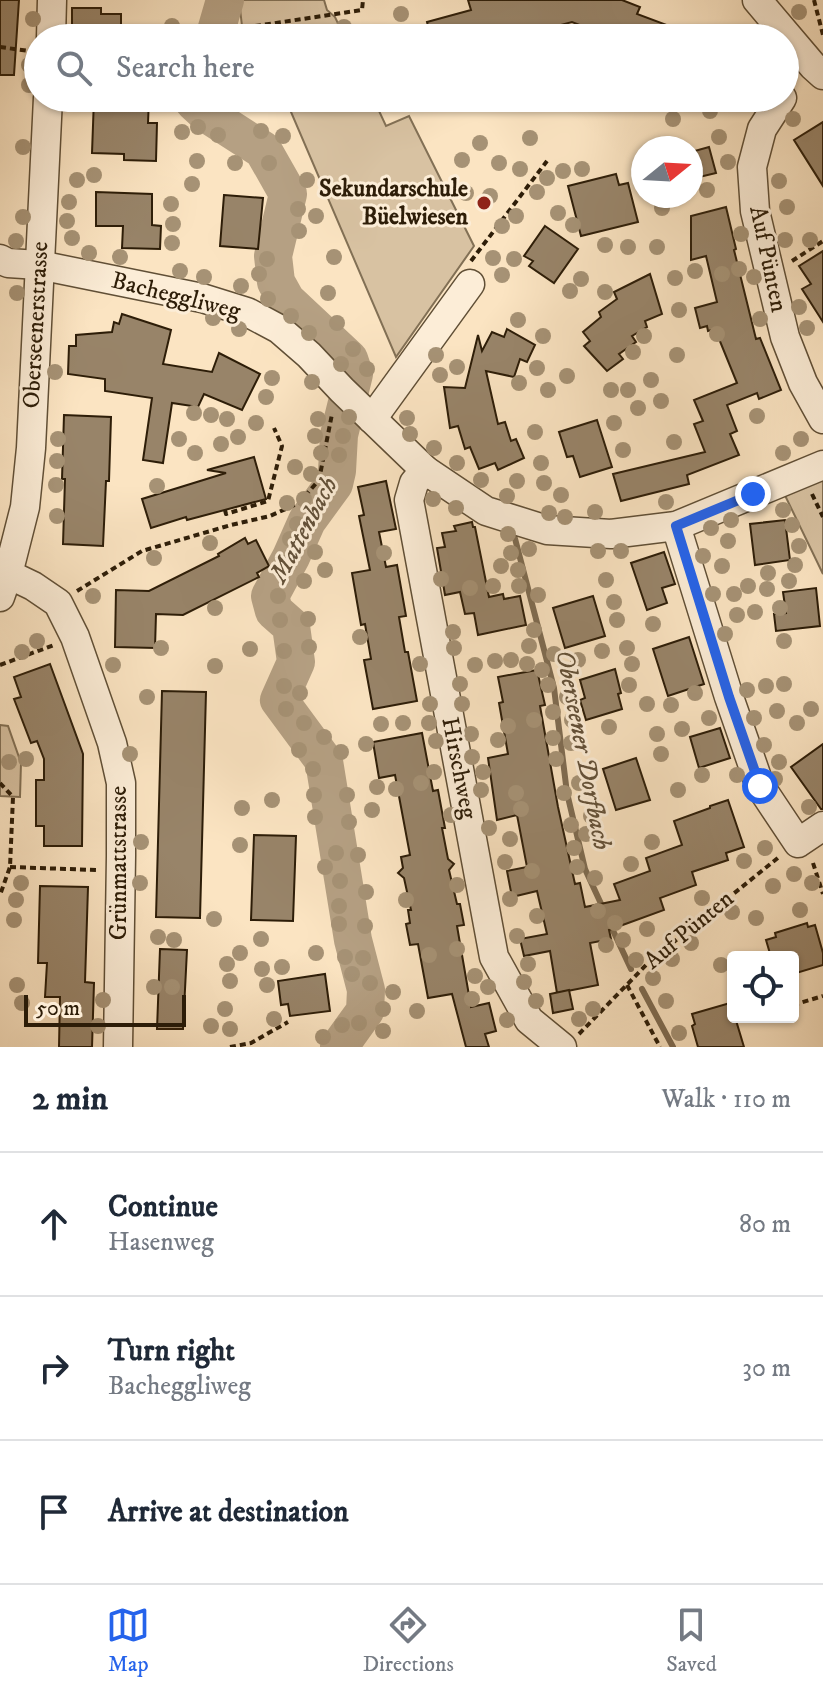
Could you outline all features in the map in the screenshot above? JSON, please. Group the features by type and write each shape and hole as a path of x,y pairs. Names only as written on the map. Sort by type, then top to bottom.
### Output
{"street":[{"path":"47,24 52,0"},
{"path":"757,0 778,24"},
{"path":"799,49 818,71"},
{"name":"Auf Pünten","path":"799,85 818,71"},
{"name":"Oberseenerstrasse","path":"4,585 25,507 31,448 47,112"},
{"name":"Auf Pünten","path":"773,112 762,129 752,167 755,211 785,337 803,383 823,419"},
{"name":"Bacheggliweg","path":"0,259 8,263 39,265 202,298 247,312 279,329 309,355 425,470 486,511 547,530 611,534 676,526 823,465"},
{"path":"351,399 470,284"},
{"name":"Hirschweg","path":"425,470 414,483 409,500 494,957 529,1020 569,1042"},
{"path":"676,526 760,786 798,843 823,826"},
{"path":"4,585 33,586 58,603"},
{"name":"Grünmattstrasse","path":"58,603 75,637 112,743 121,783 118,1047"}],"path":[{"path":"264,24 362,10 363,0"},
{"path":"814,0 823,35"},
{"path":"0,47 24,46"},
{"path":"470,284 471,260 547,161"},
{"path":"770,275 823,241"},
{"path":"58,603 142,551 270,516 299,503 319,480 351,399"},
{"path":"225,510 226,514 268,501 282,446 274,428"},
{"path":"0,665 75,637"},
{"path":"0,783 13,797 10,867 0,895"},
{"path":"798,843 813,862 823,894"},
{"name":"Auf Pünten","path":"569,1042 649,962 798,843"},
{"path":"10,867 121,871"},
{"path":"627,985 660,1047"},
{"path":"799,1003 823,996"},
{"path":"230,1047 251,1043 288,1022"}],"shaded area":[{"path":"239,0 324,0 327,10 338,24 242,24"},
{"path":"291,112 380,112 386,126 409,116 474,246 396,357"},
{"path":"823,465 823,574 779,483"},
{"path":"0,725 8,726 21,763 20,797 0,796"}],"building":[{"path":"0,0 19,0 14,75 0,75"},
{"path":"468,0 622,0 640,7 637,14 664,24 428,24 471,10"},
{"path":"72,8 101,8 101,14 121,14 121,24 72,24"},
{"path":"93,112 148,112 148,123 157,123 156,161 124,160 124,154 92,153"},
{"path":"823,122 823,186 794,140"},
{"path":"709,147 716,173 703,176 703,149"},
{"path":"616,174 619,185 628,183 631,208 634,208 638,222 581,236 568,186"},
{"path":"96,192 152,194 152,225 161,226 160,249 122,248 123,226 96,226"},
{"path":"224,195 263,198 258,249 220,246"},
{"path":"726,207 756,339 760,338 781,390 759,399 757,393 727,405 737,431 730,434 739,455 687,475 689,484 621,501 613,474 705,452 694,424 703,421 694,400 737,383 715,329 708,331 707,326 700,328 695,308 717,302 706,256 691,260 691,216"},
{"path":"545,226 578,249 554,283 529,266 533,261 524,256"},
{"path":"823,251 823,322 802,289 811,284 799,266"},
{"path":"650,274 662,314 645,321 647,327 632,336 636,342 619,354 623,359 607,371 584,346 590,341 583,332 601,317 599,312 617,299 614,292"},
{"path":"122,314 171,330 163,364 212,372 219,353 260,374 242,410 204,394 198,407 172,403 163,463 143,460 152,398 105,391 105,379 68,374 69,346 76,346 76,335 112,332 114,322 119,324"},
{"path":"507,329 535,345 527,362 520,359 514,377 486,371 498,424 505,422 511,441 516,439 524,458 498,470 495,463 479,469 470,447 465,449 458,426 450,428 444,387 465,388 478,335 482,351 492,332 504,337"},
{"path":"64,415 111,417 103,546 63,544"},
{"path":"597,420 612,467 580,477 573,456 567,457 559,432"},
{"path":"254,457 266,499 151,528 142,499 226,473 207,470"},
{"path":"386,481 396,529 379,532 386,567 397,565 406,616 399,617 417,701 373,709 364,660 371,659 365,624 361,625 352,573 370,570 359,516 364,515 358,487"},
{"path":"785,520 790,560 755,565 750,524"},
{"path":"472,522 489,597 503,594 504,599 520,596 526,625 478,635 474,613 465,614 460,592 445,595 437,548 445,547 442,533 456,531 454,526"},
{"path":"245,538 248,544 256,540 269,566 257,573 259,577 183,615 156,614 155,648 115,647 116,590 149,591 219,556"},
{"path":"664,552 675,584 662,588 667,603 647,610 631,563"},
{"path":"816,588 820,626 776,631 774,614 786,613 783,592"},
{"path":"593,596 605,636 565,648 553,608"},
{"path":"689,637 704,684 668,696 653,649"},
{"path":"50,664 83,754 82,846 44,846 44,826 36,826 36,780 44,780 44,759 37,741 31,743 14,699 21,697 14,677"},
{"path":"615,669 622,709 586,720 580,700 585,698 580,680"},
{"path":"537,670 545,705 540,706 558,807 575,884 580,883 585,907 620,900 614,884 650,871 646,858 682,845 674,821 710,806 728,800 744,847 726,853 728,860 692,872 696,885 660,898 664,910 609,930 611,939 590,943 598,985 557,993 550,951 524,956 520,939 547,934 537,891 512,897 507,871 527,867 517,815 497,820 488,758 508,754 498,677"},
{"path":"162,691 206,692 200,918 156,917"},
{"path":"720,728 730,758 699,768 690,737"},
{"path":"422,733 433,791 438,790 448,859 454,864 449,870 464,925 457,926 471,1007 489,1003 496,1031 485,1034 489,1047 466,1047 452,994 428,998 418,944 410,945 406,924 410,923 408,910 411,910 404,878 398,873 403,868 401,857 410,855 395,775 379,778 373,742"},
{"path":"823,744 823,809 821,809 791,767"},
{"path":"636,758 650,800 616,810 603,769"},
{"path":"254,835 296,836 293,921 251,920"},
{"path":"40,886 88,887 85,982 94,983 92,1047 59,1047 60,997 45,997 47,963 38,963"},
{"path":"807,923 808,927 815,925 823,965 799,972 799,951 769,951 766,940 776,937 775,933"},
{"path":"160,949 187,950 183,1029 157,1029"},
{"path":"325,974 330,1011 290,1016 288,1004 281,1005 278,981"},
{"path":"569,990 573,1009 553,1013 550,994"},
{"path":"727,1004 727,1023 737,1023 744,1047 698,1047 692,1014"}],"waterway":[{"name":"Mattenbach","path":"218,24 225,0"},
{"name":"Mattenbach","path":"205,112 263,150 288,194 273,256 276,282 286,300 349,359 354,374 339,435 334,484 307,521 270,596 274,611 291,626 296,662 279,700 324,761 353,940 366,990 365,1011 339,1047"},
{"name":"Oberseener Dorfbach","path":"513,531 554,688 567,793 585,869 603,908"},
{"name":"Oberseener Dorfbach","path":"609,922 631,969"},
{"name":"Oberseener Dorfbach","path":"642,989 673,1047"}],"place":[{"name":"Sekundarschule Büelwiesen","path":"484,203"}],"route":[{"path":"753,494 676,526 760,786"}]}
